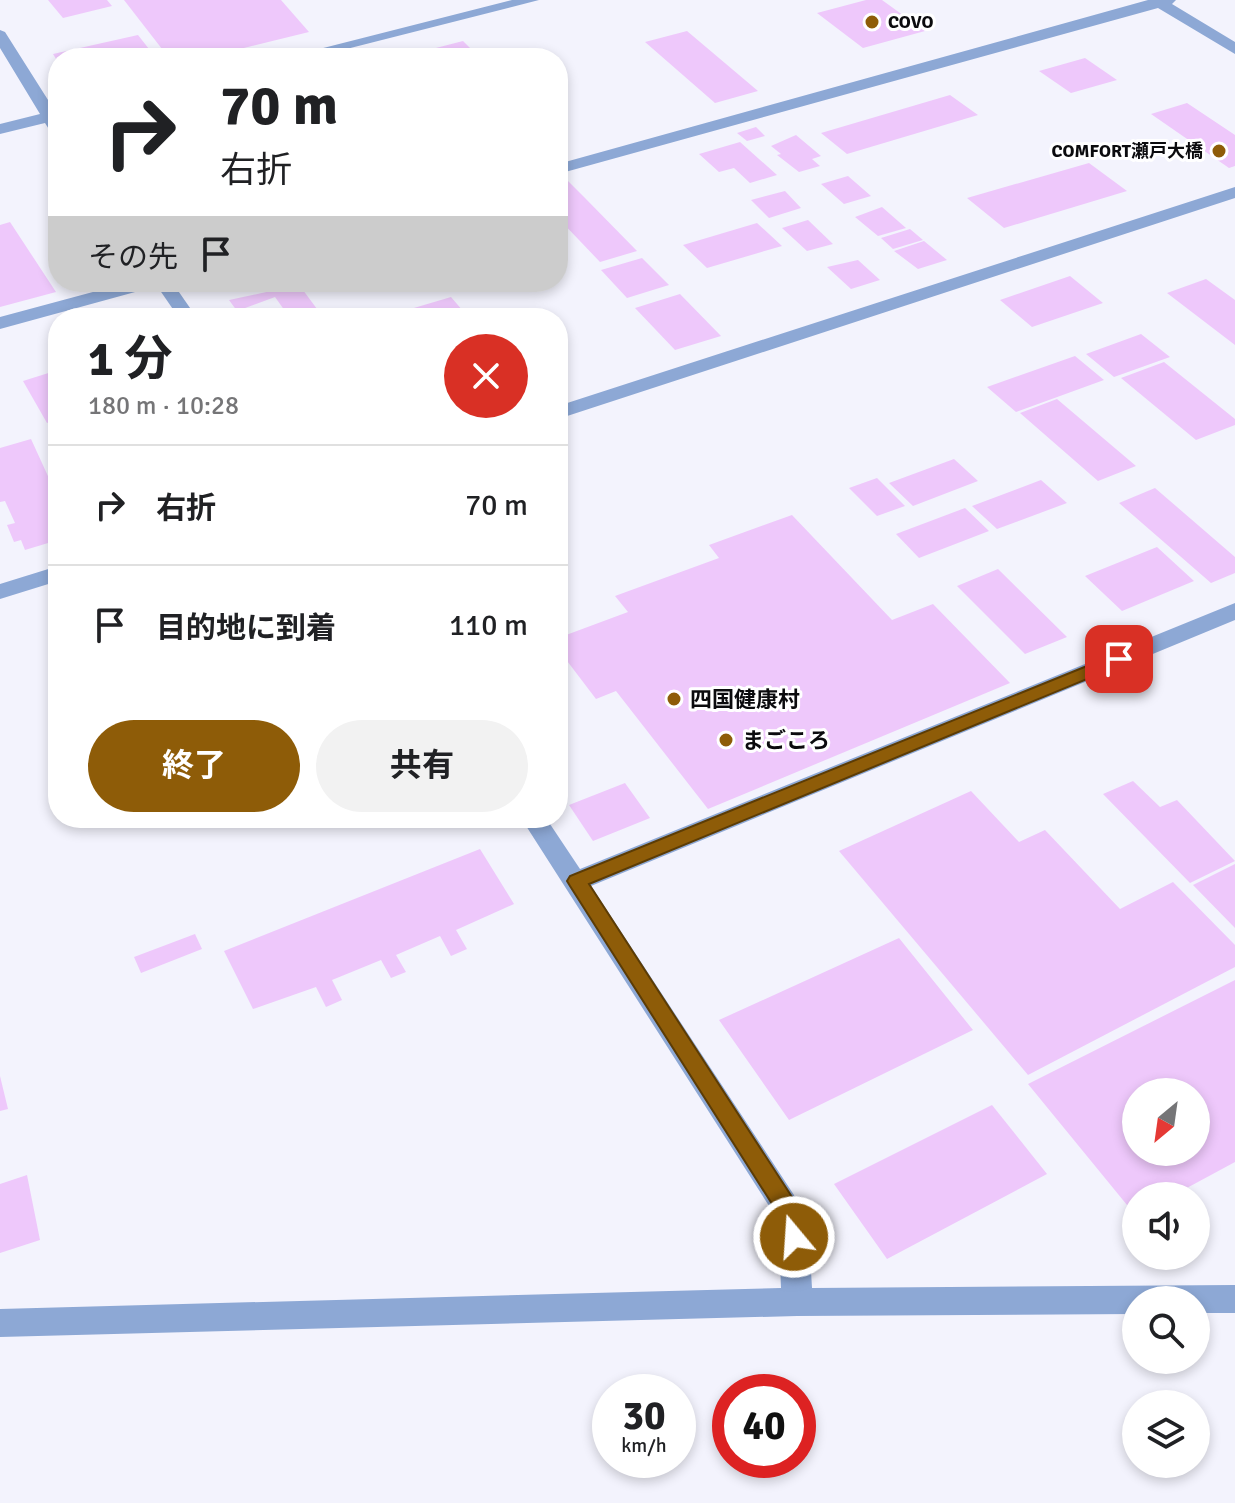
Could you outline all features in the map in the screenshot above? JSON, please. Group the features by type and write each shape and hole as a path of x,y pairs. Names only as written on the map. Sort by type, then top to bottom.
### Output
{"street":[{"path":"333,48 531,0"},
{"path":"568,166 1161,1 1235,49"},
{"path":"0,35 48,110"},
{"path":"0,129 48,122"},
{"path":"568,410 1235,192"},
{"path":"55,308 114,292"},
{"path":"0,323 48,310"},
{"path":"0,592 48,576"},
{"path":"577,881 1235,611"},
{"path":"540,828 784,1204 794,1237 797,1302"},
{"path":"0,1323 797,1302 1235,1299"}],"building":[{"path":"48,0 107,0 112,6 63,18"},
{"path":"124,0 281,0 309,32 244,48 161,48"},
{"path":"866,0 882,0 925,31 863,48 817,13"},
{"path":"687,31 758,91 715,103 645,42"},
{"path":"138,35 148,48 80,48"},
{"path":"463,41 470,48 436,48"},
{"path":"1085,58 1117,80 1071,93 1039,71"},
{"path":"950,95 978,115 847,154 821,133"},
{"name":"COMFORT瀬戸大橋","path":"1187,103 1235,135 1235,166 1229,168 1151,114"},
{"path":"756,127 765,136 747,141 737,133"},
{"path":"796,135 821,156 812,159 820,166 799,172 777,155 781,154 771,146"},
{"path":"740,142 777,175 750,183 734,168 719,172 699,154"},
{"path":"1089,163 1127,191 1004,228 967,198"},
{"path":"848,176 871,196 844,204 821,184"},
{"path":"568,181 637,251 600,262 568,228"},
{"path":"785,191 801,208 769,218 751,200"},
{"path":"882,207 906,228 878,236 855,217"},
{"path":"808,220 833,244 807,251 782,228"},
{"path":"10,222 48,280 48,292 56,292 0,307 0,225"},
{"path":"757,223 782,246 707,268 683,245"},
{"path":"910,229 923,240 893,249 881,238"},
{"path":"924,241 947,260 918,269 894,251"},
{"path":"642,258 669,285 627,298 601,270"},
{"path":"858,260 880,280 851,289 827,267"},
{"path":"1070,276 1103,303 1032,327 1000,300"},
{"path":"1206,279 1235,300 1235,345 1167,293"},
{"path":"266,292 304,292 316,308 283,308 275,297 245,308 235,308 229,300"},
{"path":"680,294 721,336 675,350 635,308"},
{"path":"451,297 460,308 414,308"},
{"path":"1141,334 1170,357 1114,377 1086,354"},
{"path":"1075,356 1104,380 1016,412 987,387"},
{"path":"1164,362 1235,419 1235,425 1196,440 1121,378"},
{"path":"48,373 48,423 47,423 23,381"},
{"path":"1057,399 1136,466 1098,481 1020,413"},
{"path":"31,439 48,476 48,543 25,550 21,540 14,542 7,525 15,523 5,501 0,502 0,448"},
{"path":"954,459 978,481 913,506 889,483"},
{"path":"877,478 905,506 877,516 849,488"},
{"path":"1041,480 1067,503 997,529 972,506"},
{"path":"1155,488 1235,557 1235,573 1211,583 1119,503"},
{"path":"965,508 989,531 919,558 896,534"},
{"name":"四国健康村","path":"792,515 892,620 933,604 1010,683 708,809 616,691 596,699 568,662 568,634 628,612 615,596 719,558 709,545"},
{"path":"1157,547 1194,581 1122,611 1085,576"},
{"path":"998,569 1067,637 1025,654 957,586"},
{"path":"1133,781 1160,807 1177,800 1235,861 1190,883 1103,794"},
{"path":"625,783 650,818 593,841 569,805"},
{"path":"971,791 1019,842 1045,830 1120,909 1173,882 1235,945 1235,967 1028,1075 839,851"},
{"path":"480,849 514,904 456,930 467,949 451,956 440,936 396,955 406,972 391,978 381,960 332,980 342,1000 326,1007 316,987 253,1009 224,951"},
{"path":"1235,864 1235,928 1193,885"},
{"path":"195,934 202,949 141,973 134,957"},
{"path":"899,938 973,1030 789,1120 719,1020"},
{"path":"1235,980 1235,1162 1198,1182 1122,1182 1122,1199 1028,1084"},
{"path":"0,1076 8,1109 0,1111"},
{"path":"992,1105 1047,1174 887,1259 834,1184"},
{"path":"27,1175 40,1240 0,1253 0,1184"}],"place":[{"name":"COVO","path":"872,22"},
{"name":"COMFORT瀬戸大橋","path":"1219,151"},
{"name":"四国健康村","path":"674,699"},
{"name":"まごころ","path":"726,740"}],"route":[{"path":"794,1237 784,1204 577,881 1119,659"}]}
